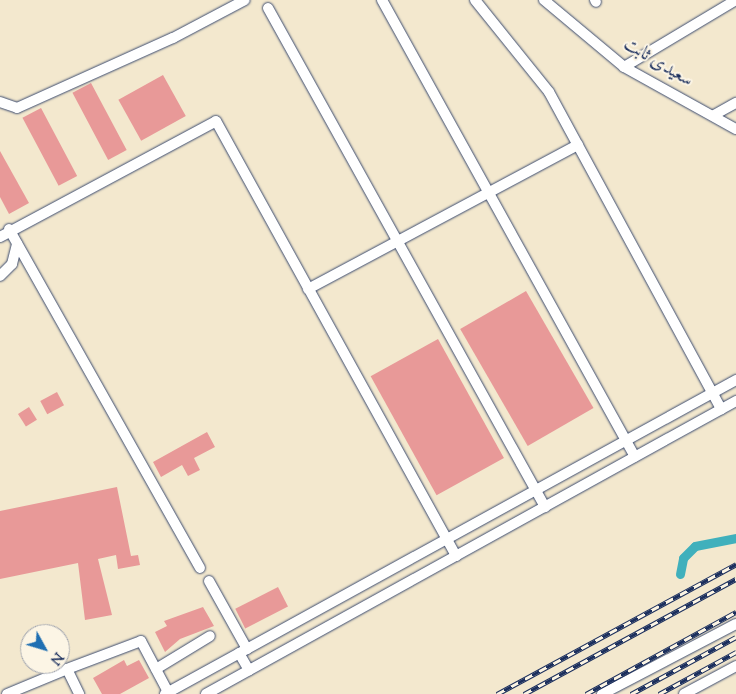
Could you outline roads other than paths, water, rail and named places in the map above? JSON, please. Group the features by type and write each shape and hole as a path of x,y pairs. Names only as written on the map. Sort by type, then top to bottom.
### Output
{"street":[{"path":"0,102 17,108 173,38 245,0"},
{"path":"382,0 624,441 635,457"},
{"path":"475,0 532,66 578,146 721,409"},
{"name":"سعیدی ثابت","path":"545,0 624,67 714,115 736,129"},
{"path":"624,67 736,0"},
{"path":"268,8 399,241 544,507"},
{"path":"714,115 736,103"},
{"path":"0,237 9,229 216,121 456,556"},
{"path":"308,289 578,146"},
{"path":"9,229 200,568"},
{"path":"0,276 12,264 17,244"},
{"path":"70,667 141,641 166,693 736,380"},
{"path":"206,694 736,401"},
{"path":"209,581 243,651 249,670"},
{"path":"602,694 736,624"},
{"path":"156,669 210,636"},
{"path":"684,694 736,666"},
{"path":"8,694 53,674"},
{"path":"70,674 79,694"}],"waterway":[{"path":"680,574 683,558 695,546 736,538"}],"railway":[{"path":"497,694 736,564"},
{"path":"524,694 736,579"},
{"path":"586,694 736,612"},
{"path":"631,694 736,637"},
{"path":"659,694 736,652"}]}
